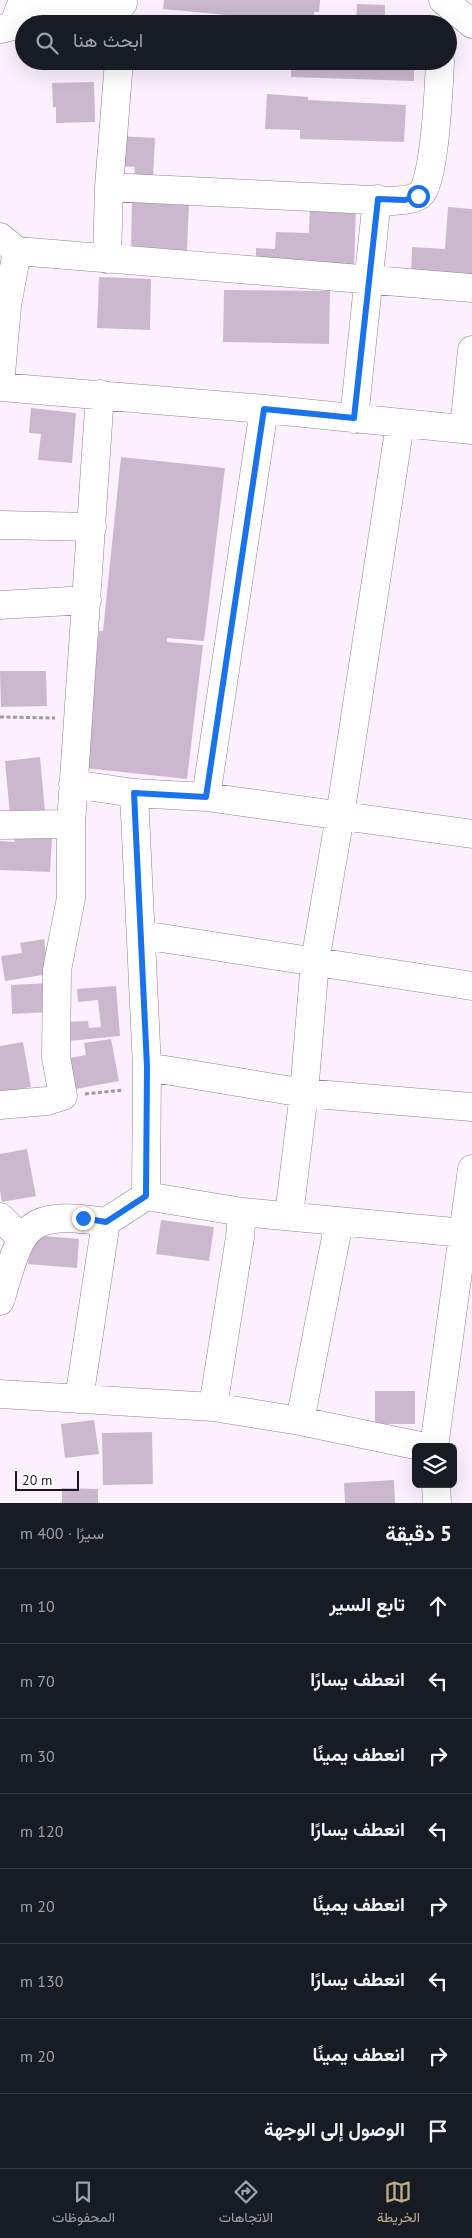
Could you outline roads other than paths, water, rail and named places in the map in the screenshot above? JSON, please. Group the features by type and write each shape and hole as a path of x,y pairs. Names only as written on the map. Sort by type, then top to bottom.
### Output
{"street":[{"path":"443,0 472,24"},
{"path":"442,15 443,0"},
{"path":"17,15 23,1 110,10 123,9"},
{"path":"0,29 13,26 15,21"},
{"path":"107,259 109,187 118,70"},
{"path":"109,187 405,200 418,196 424,190 432,156 439,70"},
{"path":"354,418 378,199"},
{"path":"472,288 107,259 8,244 3,306 0,386 264,409 468,430 472,350"},
{"path":"0,1105 47,1101 63,1096 56,1057 57,970 71,898 73,784 100,394"},
{"path":"206,797 264,409"},
{"path":"289,1215 304,1092 315,961 340,816 400,424"},
{"path":"0,525 92,526"},
{"path":"0,605 87,600"},
{"path":"73,784 134,793 206,797 472,834"},
{"path":"134,793 147,1077 146,1196"},
{"path":"0,825 71,824"},
{"path":"142,935 472,986"},
{"path":"147,1077 472,1107"},
{"path":"435,1443 472,1169"},
{"path":"0,1302 14,1251 29,1228 51,1220 83,1218 106,1222 146,1196 242,1212 464,1233"},
{"path":"213,1407 240,1237 242,1212"},
{"path":"0,1217 22,1238"},
{"path":"79,1399 106,1222"},
{"path":"300,1421 339,1222"},
{"path":"0,1394 213,1407 300,1421 412,1444"},
{"path":"436,1488 437,1503"}]}
